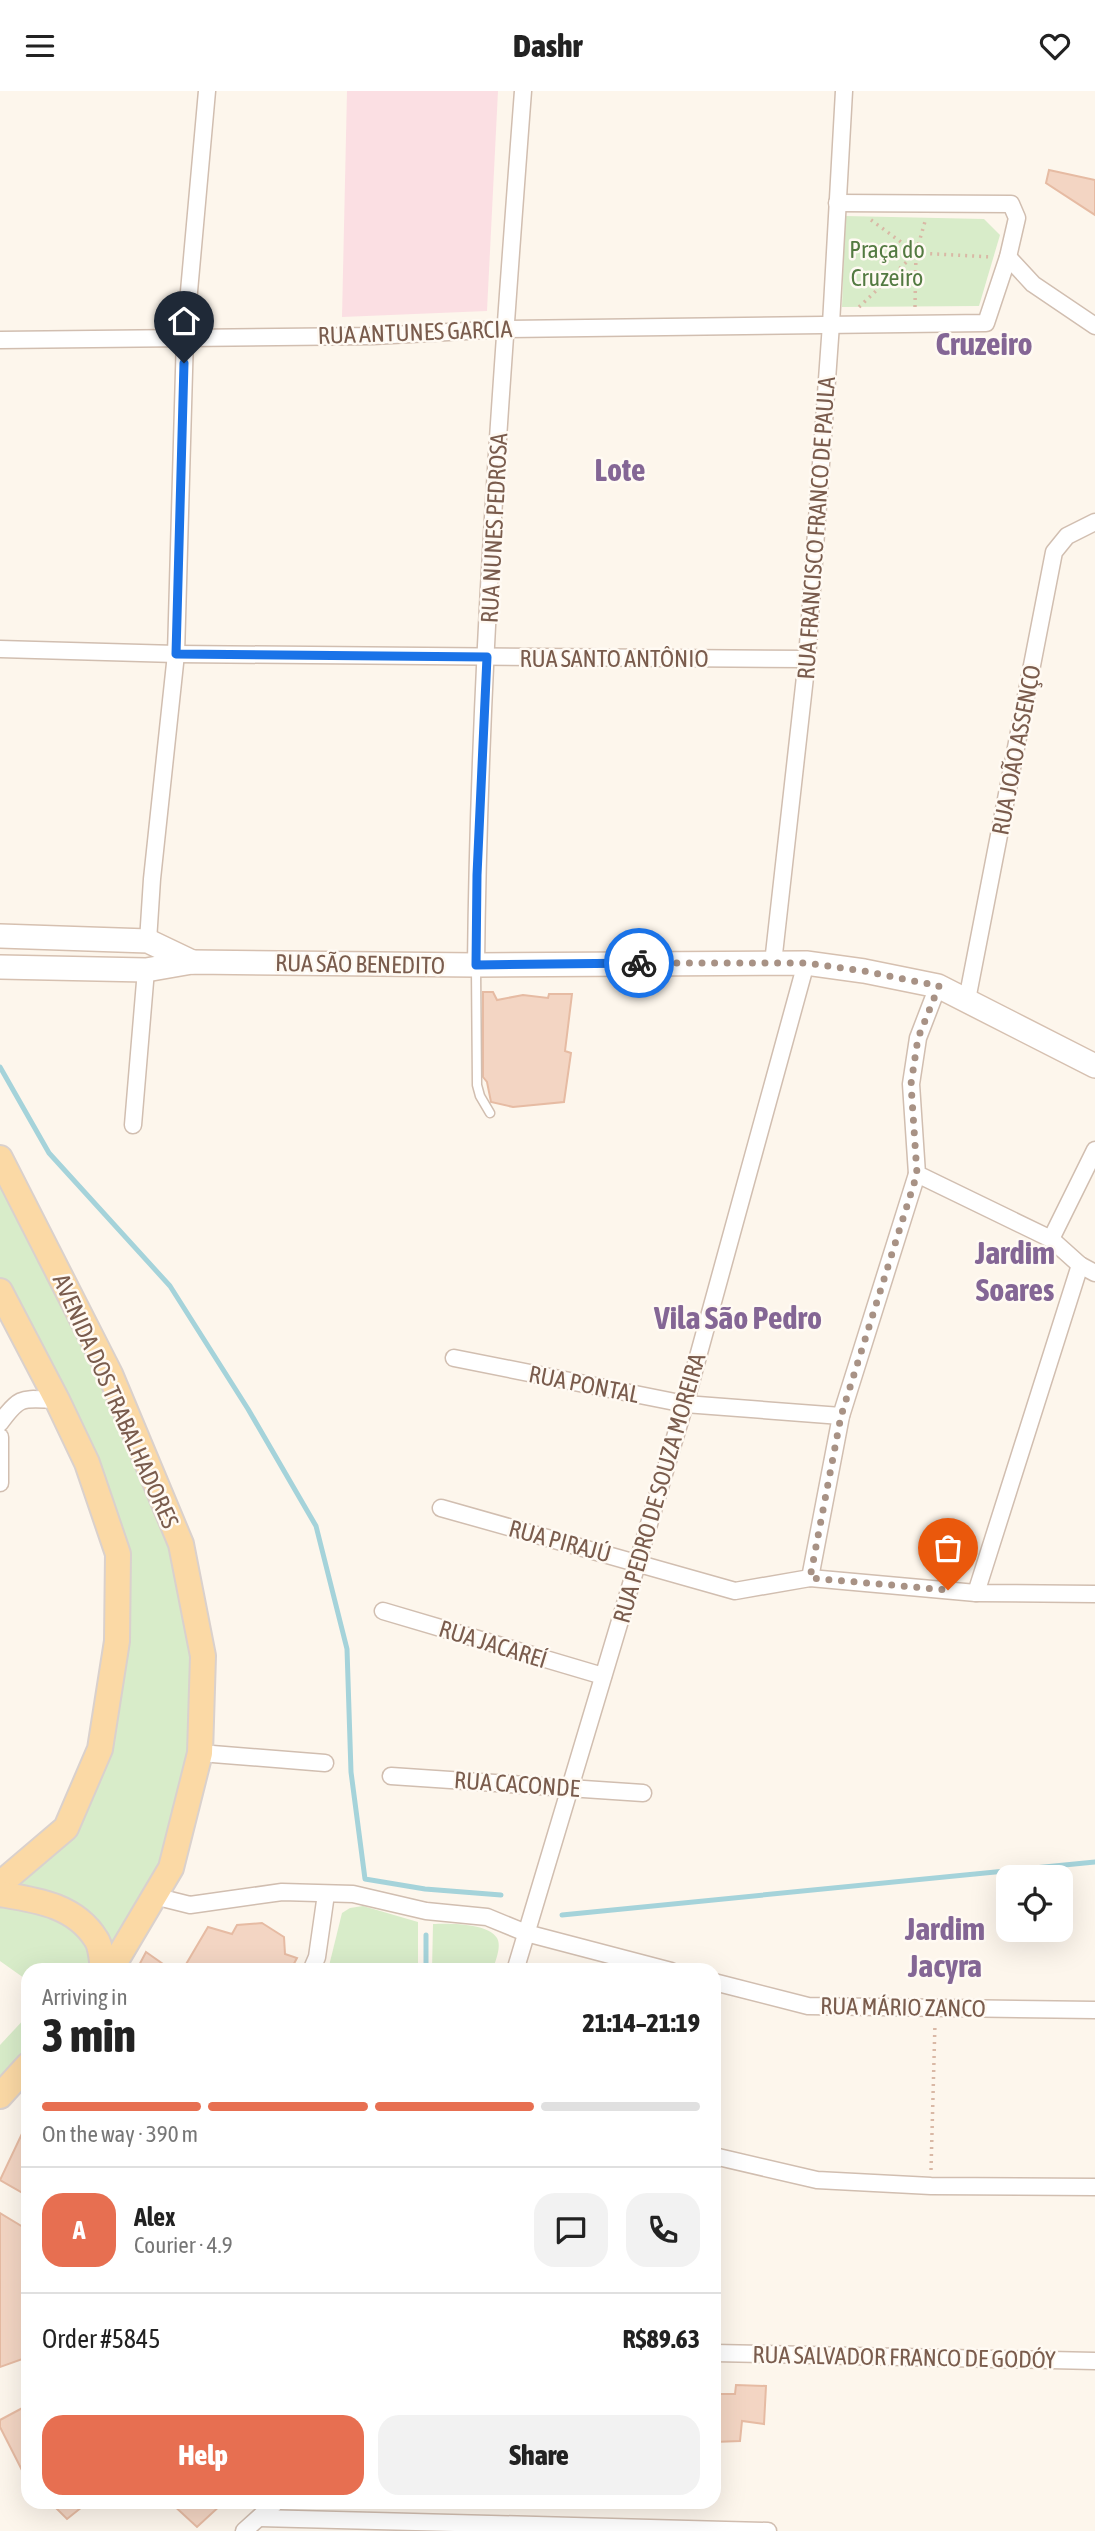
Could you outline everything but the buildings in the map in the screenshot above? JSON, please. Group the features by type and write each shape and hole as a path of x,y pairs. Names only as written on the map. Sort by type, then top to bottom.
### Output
{"main road":[{"name":"RUA SÃO BENEDITO","path":"0,936 148,941 192,962"},
{"path":"135,969 148,941"},
{"name":"RUA SÃO BENEDITO","path":"0,967 135,969 192,962 476,965 806,963 939,986 1095,1066"},
{"name":"AVENIDA DOS TRABALHADORES","path":"0,1158 110,1374 181,1544 203,1655 200,1753 171,1868 115,1963"},
{"path":"0,1291 57,1400 86,1463 118,1554 117,1641 100,1749 66,1828 0,1884"},
{"path":"0,1894 38,1900 73,1913 97,1940 101,1963"},
{"path":"0,2096 21,2073"}],"street":[{"path":"148,941 176,654 185,336 207,91"},
{"name":"RUA NUNES PEDROSA","path":"476,965 477,875 487,657 505,329 523,91"},
{"name":"RUA FRANCISCO FRANCO DE PAULA","path":"773,963 807,659 836,324 843,203 844,91"},
{"path":"836,324 986,323 1008,257 1017,218 1011,204 843,203"},
{"path":"1008,257 1033,284 1095,326"},
{"path":"999,286 1033,284"},
{"name":"RUA ANTUNES GARCIA","path":"0,340 373,336 505,329 836,324"},
{"name":"RUA JOÃO ASSENÇO","path":"967,999 1054,552 1067,536 1095,522"},
{"name":"RUA SANTO ANTÔNIO","path":"0,649 176,654 807,659"},
{"name":"RUA PEDRO DE SOUZA MOREIRA","path":"517,1963 685,1404 806,963"},
{"path":"133,1125 135,969"},
{"path":"810,1578 841,1416 917,1174 911,1084 918,1038 939,986"},
{"path":"1051,1239 1095,1150"},
{"path":"917,1174 1051,1239 1080,1265 1095,1273"},
{"path":"976,1593 1080,1265"},
{"name":"RUA PONTAL","path":"454,1358 685,1404 841,1416"},
{"path":"0,1423 14,1403 21,1399 57,1400"},
{"path":"0,1437 0,1483"},
{"name":"RUA PIRAJÚ","path":"441,1509 735,1591 810,1578 976,1593 1095,1594"},
{"name":"RUA JACAREÍ","path":"383,1611 603,1676"},
{"path":"200,1753 325,1763"},
{"name":"RUA CACONDE","path":"391,1776 642,1793"},
{"path":"154,1896 190,1905 282,1892 353,1894 426,1911 486,1917 526,1933 640,1963"},
{"path":"314,1963 326,1894"},
{"name":"RUA MÁRIO ZANCO","path":"721,1984 808,2006 1095,2010"},
{"path":"721,2158 817,2180 931,2186 1095,2187"},
{"name":"RUA SALVADOR FRANCO DE GODÓY","path":"721,2353 1095,2361"},
{"path":"244,2531 269,2509"},
{"path":"259,2518 768,2531"}],"lane":[{"path":"476,965 477,1085 490,1113"}],"path":[{"path":"843,203 916,253 1008,257"},
{"path":"914,323 916,253 930,203"},
{"path":"836,324 916,253"},
{"path":"931,2186 935,2007"}],"shaded area":[{"path":"347,91 498,91 487,311 342,317"}],"green space":[{"name":"Praça do Cruzeiro","path":"845,216 984,219 1000,235 979,306 842,307"},
{"path":"0,1178 100,1371 174,1547 195,1658 194,1753 172,1843 110,1960 102,1932 10,1891 70,1832 125,1583 67,1405 0,1277"},
{"path":"0,1900 78,1926 96,1963 21,1963 21,1976 0,1961"},
{"path":"363,1906 418,1922 418,1963 330,1963 342,1913 350,1908"},
{"path":"433,1924 468,1925 485,1929 497,1938 499,1946 495,1963 432,1963"},
{"path":"21,2022 21,2065 0,2088 0,2045"}],"waterway":[{"path":"0,1067 49,1153 170,1286 248,1409 316,1526 347,1649 351,1772 365,1879 425,1889 501,1895"},
{"path":"562,1915 1095,1862"},
{"path":"426,1935 426,1963"}],"way so far":[{"path":"639,963 806,963 939,986 918,1038 911,1084 917,1174 841,1416 810,1578 948,1590"}],"district":[{"name":"Cruzeiro","path":"984,343"},
{"name":"Lote","path":"620,469"},
{"name":"Jardim Soares","path":"1015,1270"},
{"name":"Vila São Pedro","path":"738,1317"},
{"name":"Jardim Jacyra","path":"945,1946"}],"route":[{"path":"184,363 176,654 487,657 477,875 476,965 639,963"}]}
